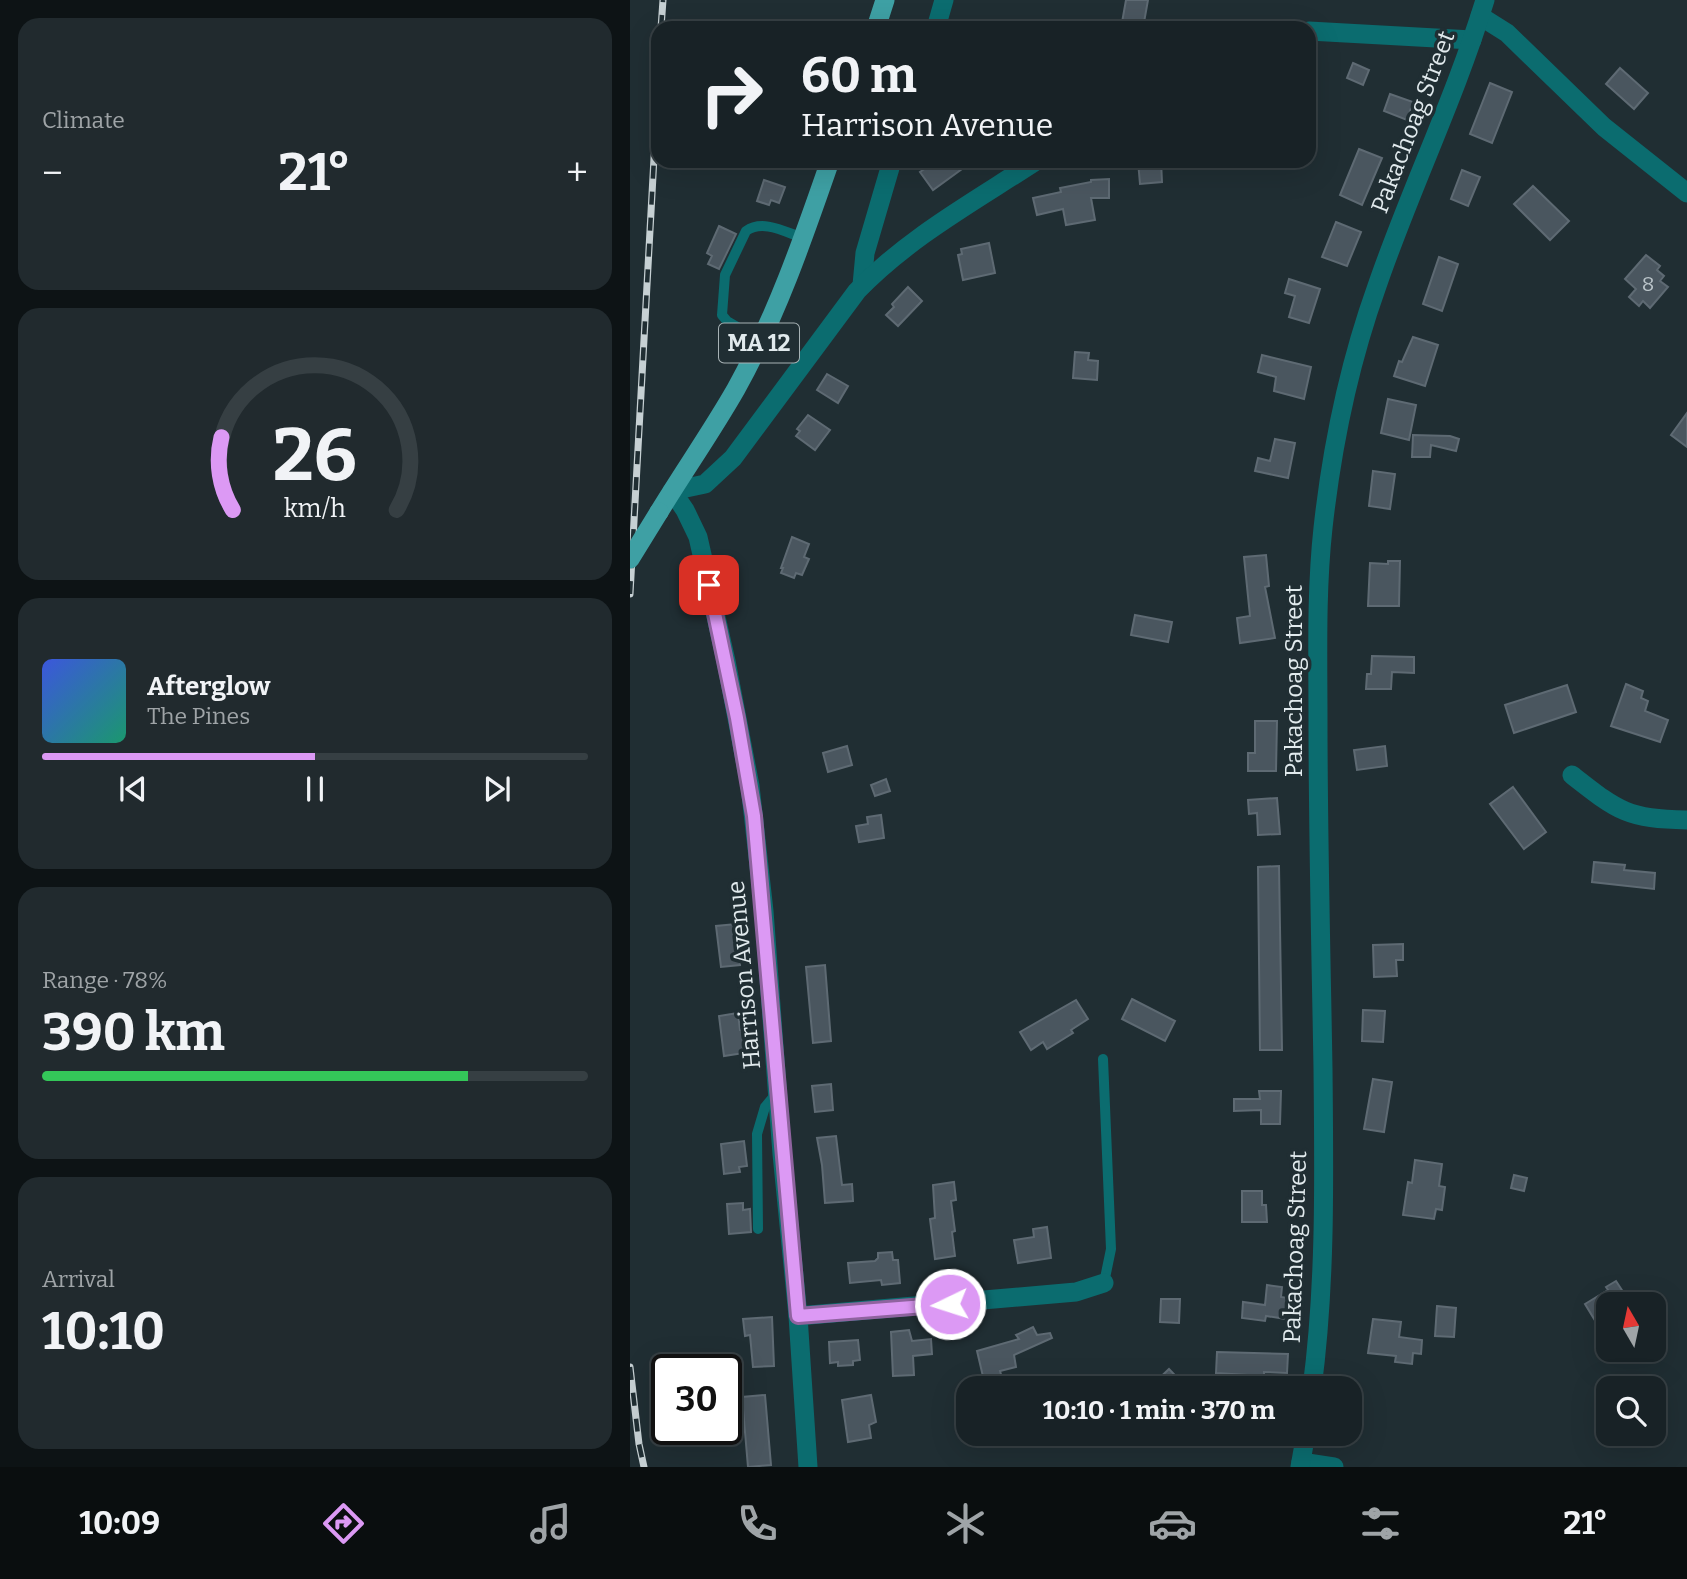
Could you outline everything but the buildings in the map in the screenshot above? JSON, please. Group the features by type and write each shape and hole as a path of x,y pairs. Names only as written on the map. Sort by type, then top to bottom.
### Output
{"main road":[{"path":"878,21 885,0"},
{"name":"MA 12","path":"630,559 736,389 803,238 828,168"}],"street":[{"path":"938,21 944,0"},
{"path":"1483,8 1604,127 1687,193"},
{"name":"Pakachoag Street","path":"1313,1376 1320,1277 1324,1137 1318,786 1318,619 1323,527 1338,428 1367,315 1483,8"},
{"path":"1316,31 1472,40"},
{"path":"862,285 865,253 890,168"},
{"path":"672,491 705,484 733,458 862,285 921,235 1025,168"},
{"name":"Harrison Avenue","path":"672,491 698,537 746,763 761,878 808,1467"},
{"path":"1572,775 1626,813 1644,818 1687,820"},
{"path":"798,1316 1076,1293 1104,1283"},
{"path":"1304,1446 1301,1465 1334,1467"}],"lane":[{"path":"760,340 727,321 722,315 725,275 746,231 751,227 764,225 803,238"},
{"path":"1103,1059 1111,1249 1104,1283"},
{"path":"758,1229 757,1134 765,1107 778,1092"}],"railway":[{"path":"662,21 663,0"},
{"path":"630,594 653,168"},
{"path":"630,1367 644,1467"}],"route":[{"path":"709,585 746,763 754,816 798,1316 950,1304"}]}
